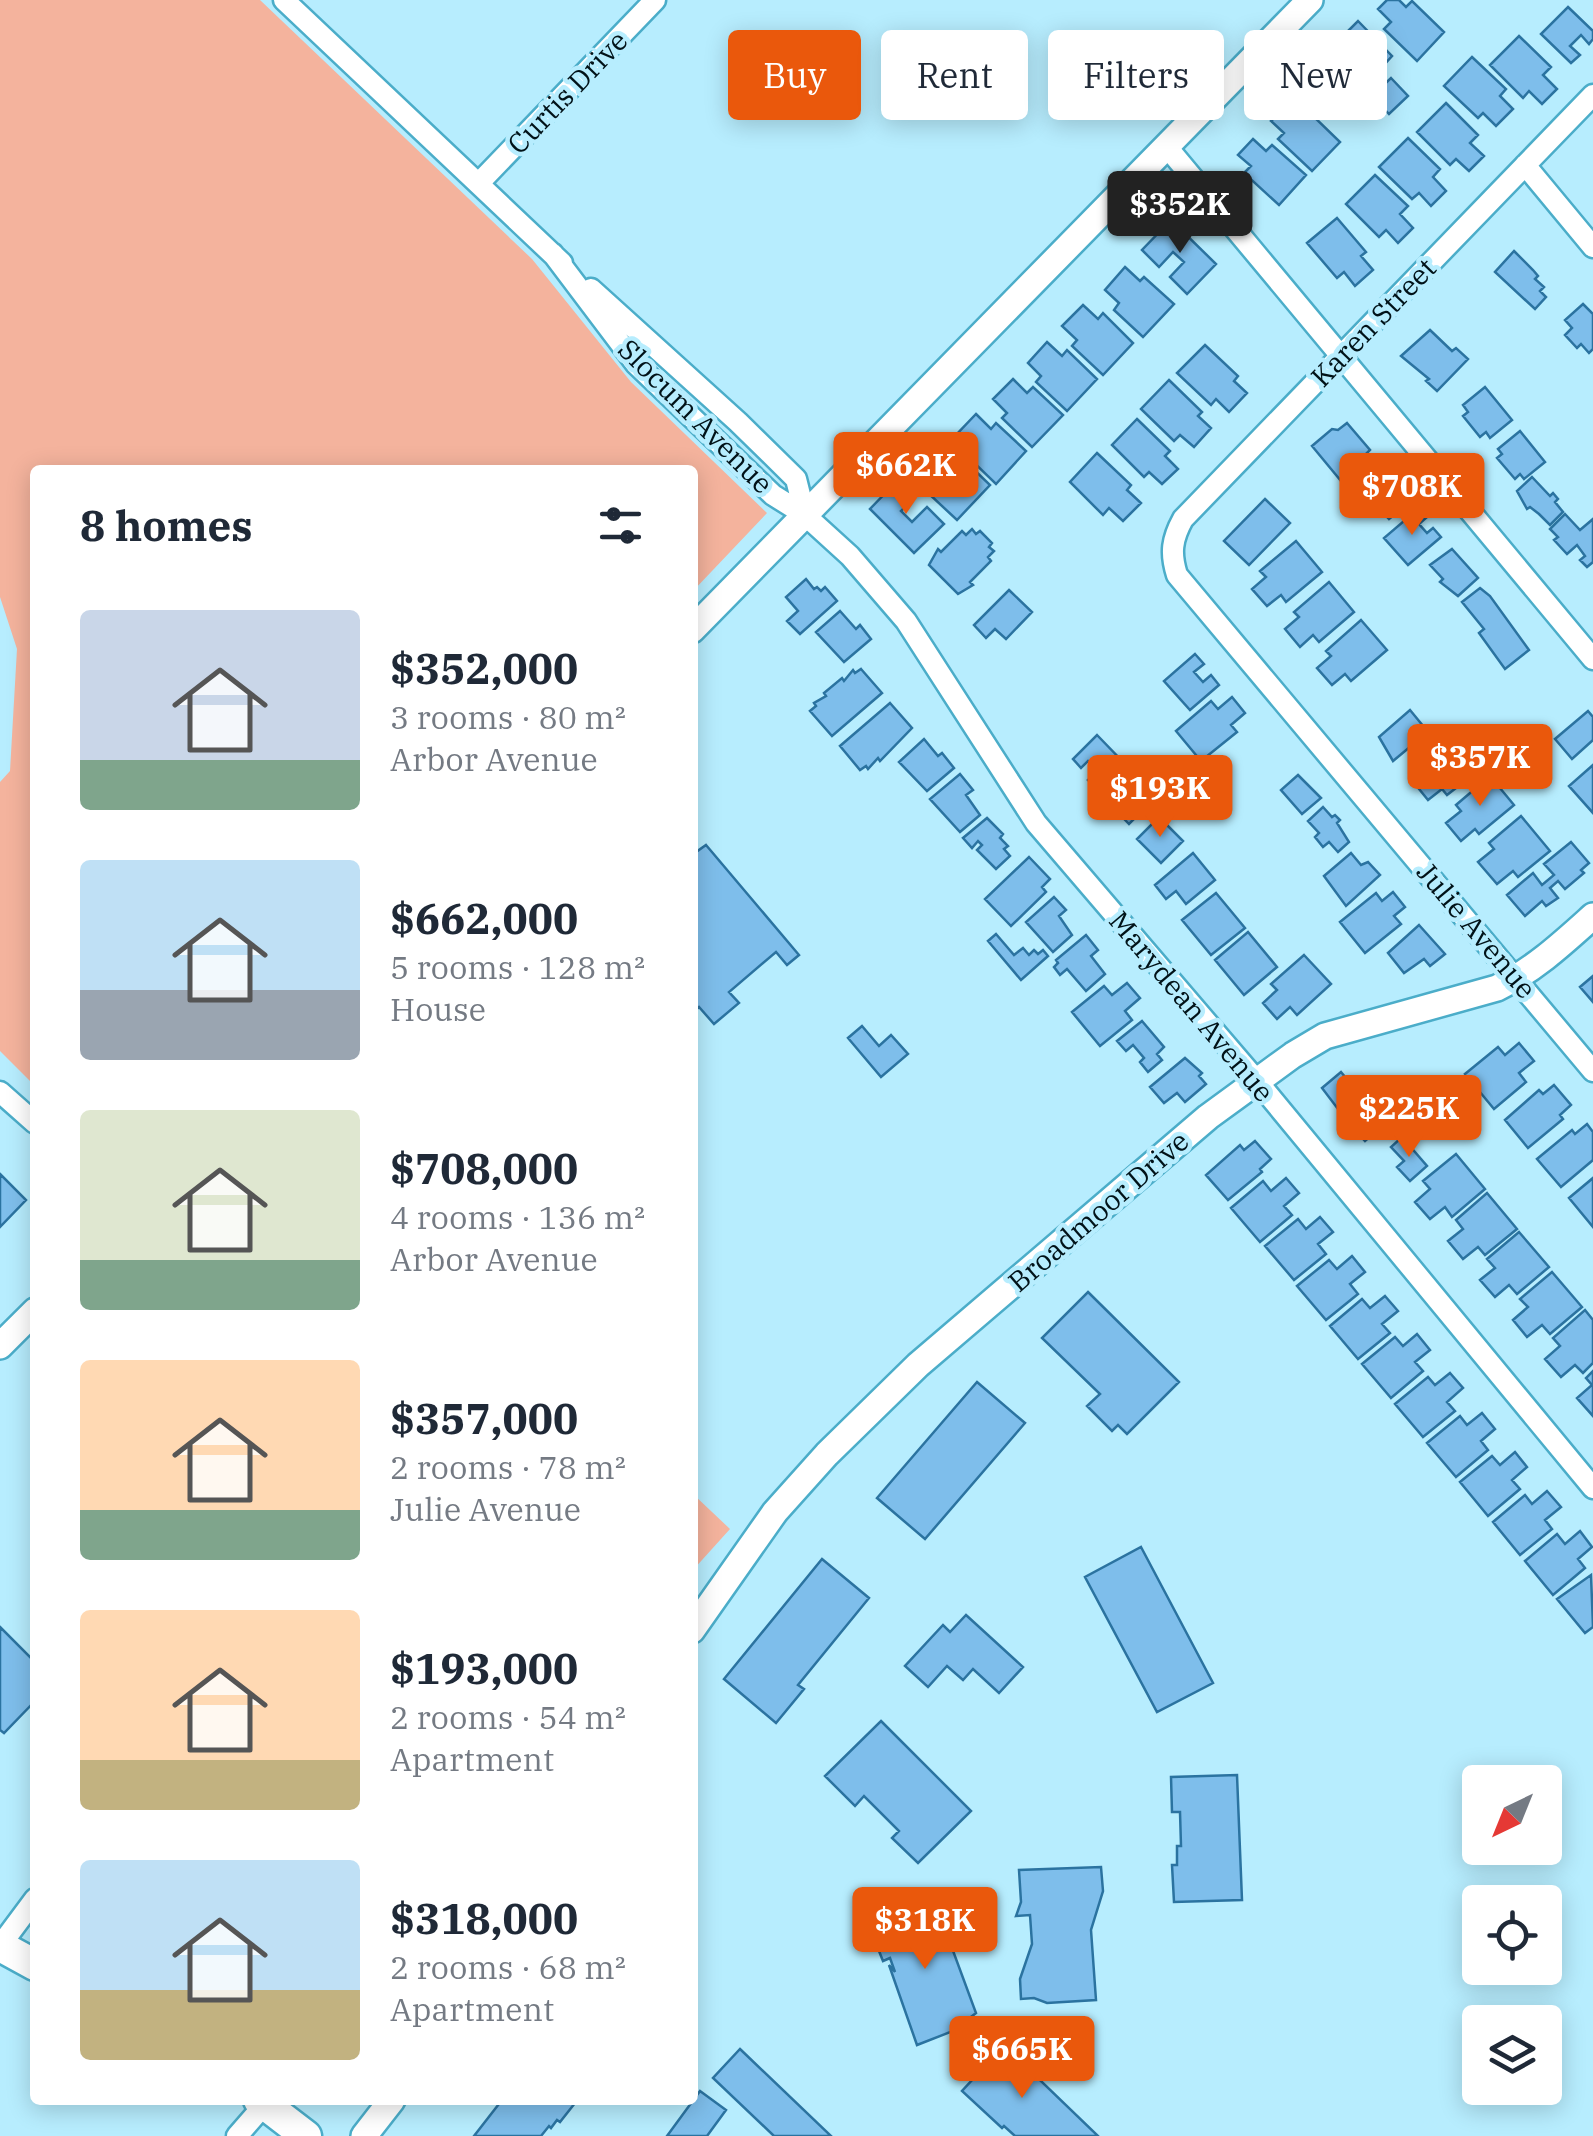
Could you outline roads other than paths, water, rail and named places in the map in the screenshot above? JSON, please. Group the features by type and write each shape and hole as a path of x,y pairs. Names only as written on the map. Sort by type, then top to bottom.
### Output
{"main road":[{"path":"0,1946 30,1963"},
{"path":"266,2105 306,2136"}],"street":[{"name":"Slocum Avenue","path":"284,0 796,479 805,515"},
{"name":"Curtis Drive","path":"479,183 655,0"},
{"path":"698,624 1310,0"},
{"name":"Karen Street","path":"1172,558 1174,536 1183,518 1593,96"},
{"path":"1167,147 1593,659"},
{"path":"1525,165 1593,247"},
{"name":"Marydean Avenue","path":"805,515 850,556 906,621 1036,824 1257,1082 1593,1488"},
{"name":"Julie Avenue","path":"1172,558 1178,575 1593,1071"},
{"name":"Broadmoor Drive","path":"698,1621 775,1512 840,1441 932,1353 1208,1117 1325,1036 1498,988 1542,962 1593,916"},
{"path":"0,1092 30,1119"},
{"path":"0,1346 30,1315"},
{"path":"0,1946 30,1906"},
{"path":"237,2136 260,2105"},
{"path":"364,2136 388,2105"}]}
